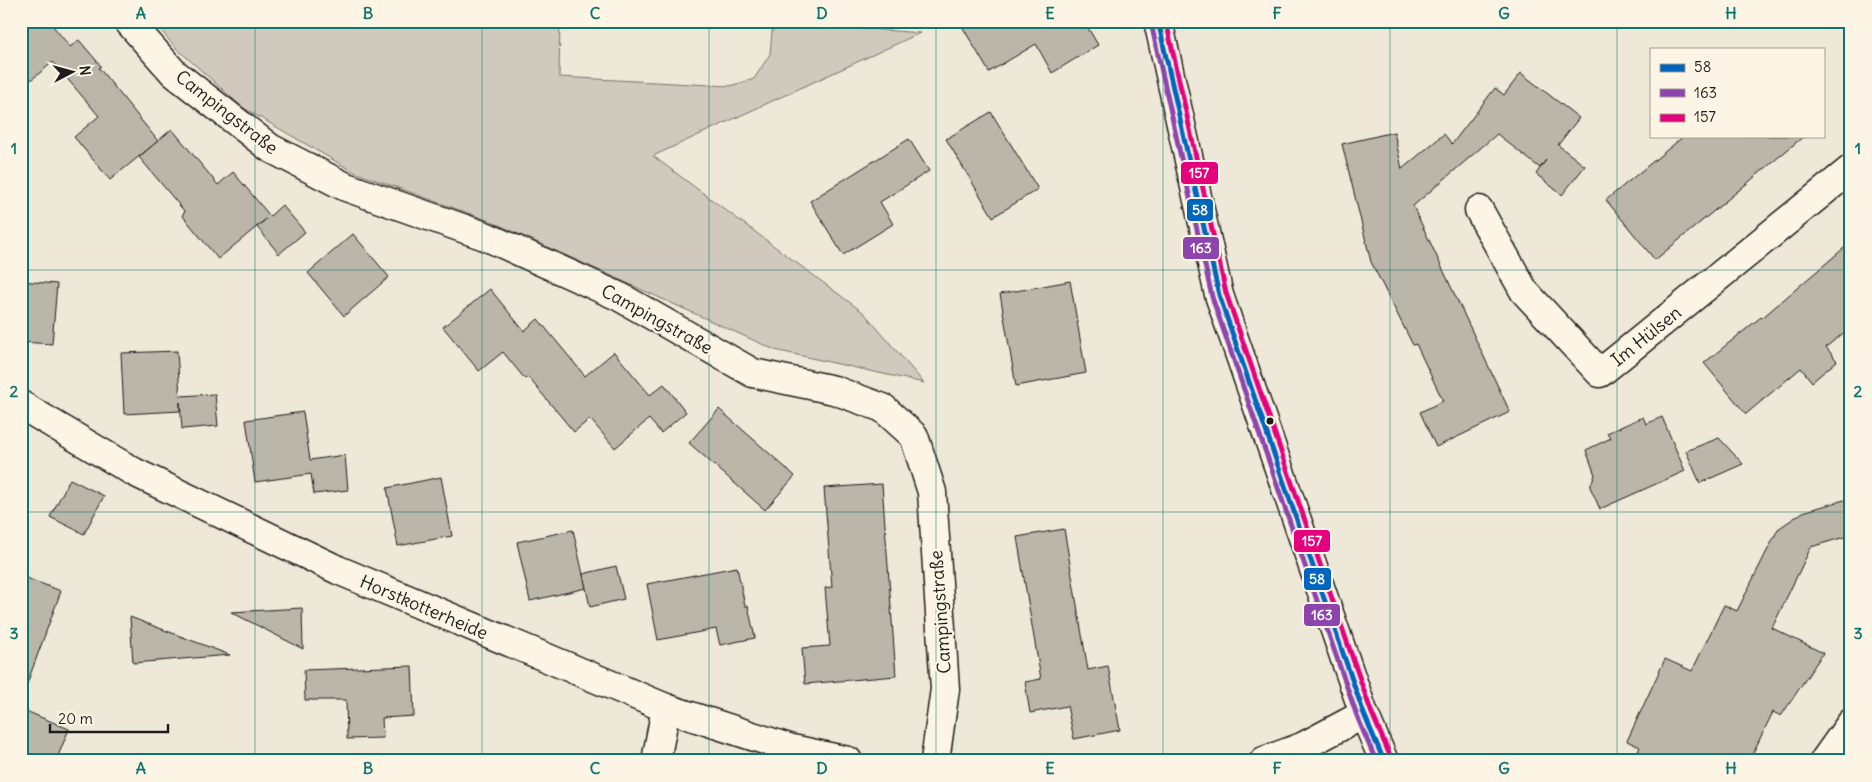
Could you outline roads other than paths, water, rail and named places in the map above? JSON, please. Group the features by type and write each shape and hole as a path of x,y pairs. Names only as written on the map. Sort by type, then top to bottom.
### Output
{"street":[{"name":"Campingstraße","path":"128,21 174,72 270,148 304,166 346,187 485,236 620,297 754,373 834,390 883,408 914,436 932,492 945,689 935,761"},
{"path":"1158,21 1219,295 1364,714 1384,761"},
{"name":"Im Hülsen","path":"1479,210 1524,291 1600,373 1851,169"},
{"name":"Horstkotterheide","path":"21,405 134,472 338,570 666,708 792,749 848,761"},
{"path":"656,761 666,708"},
{"path":"1264,761 1302,747 1364,714"},
{"path":"1824,761 1851,723"}]}
